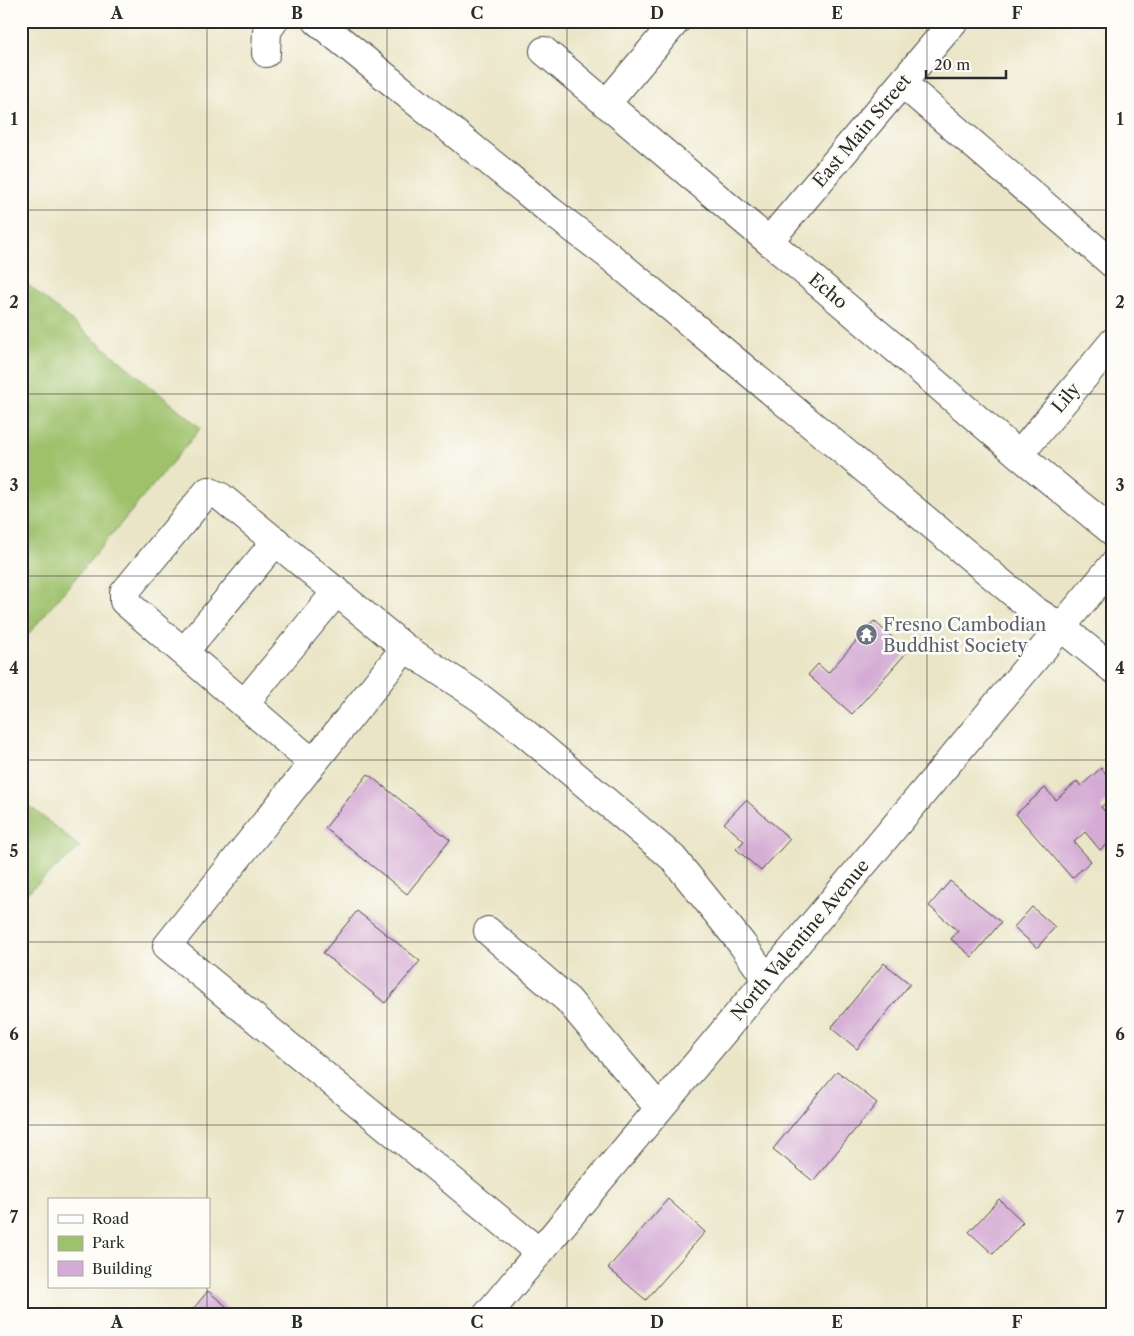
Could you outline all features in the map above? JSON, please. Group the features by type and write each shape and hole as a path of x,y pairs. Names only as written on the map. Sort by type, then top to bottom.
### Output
{"street":[{"path":"266,53 267,31 274,21"},
{"path":"317,21 549,210 606,254 1034,610 1061,627 1113,669"},
{"path":"606,104 676,21"},
{"name":"East Main Street","path":"769,241 954,21"},
{"name":"Echo","path":"544,51 1019,455 1113,532"},
{"path":"902,84 1113,264"},
{"name":"Lily","path":"1019,455 1113,342"},
{"path":"313,763 124,601 124,593 208,491 221,497 405,648 479,698 519,728 673,858 742,944 767,980"},
{"path":"184,652 276,541"},
{"name":"North Valentine Avenue","path":"486,1315 1113,565"},
{"path":"244,704 337,591"},
{"path":"405,648 167,946 539,1252"},
{"path":"488,931 568,1000 659,1108"}],"green space":[{"path":"21,279 201,428 21,643"},
{"path":"21,799 80,847 21,898"}],"building":[{"path":"874,621 908,651 852,714 808,675 818,664 828,673"},
{"path":"1101,768 1113,782 1113,796 1101,807 1113,821 1113,839 1100,850 1085,832 1074,842 1091,861 1072,878 1016,814 1045,788 1056,800 1077,781 1081,786"},
{"path":"368,774 450,840 407,894 325,828"},
{"path":"746,800 790,839 761,871 736,849 744,841 724,823"},
{"path":"950,881 1001,922 972,957 951,939 958,931 929,906"},
{"path":"1032,907 1055,927 1037,948 1014,927"},
{"path":"357,911 420,961 385,1003 323,953"},
{"path":"884,963 910,984 857,1049 831,1028"},
{"path":"837,1071 877,1103 813,1181 773,1149"},
{"path":"668,1199 705,1232 646,1300 608,1268"},
{"path":"999,1199 1023,1222 993,1254 969,1232"},
{"path":"208,1291 237,1315 188,1315"}],"place":[{"name":"Fresno Cambodian Buddhist Society","path":"867,635"}]}
